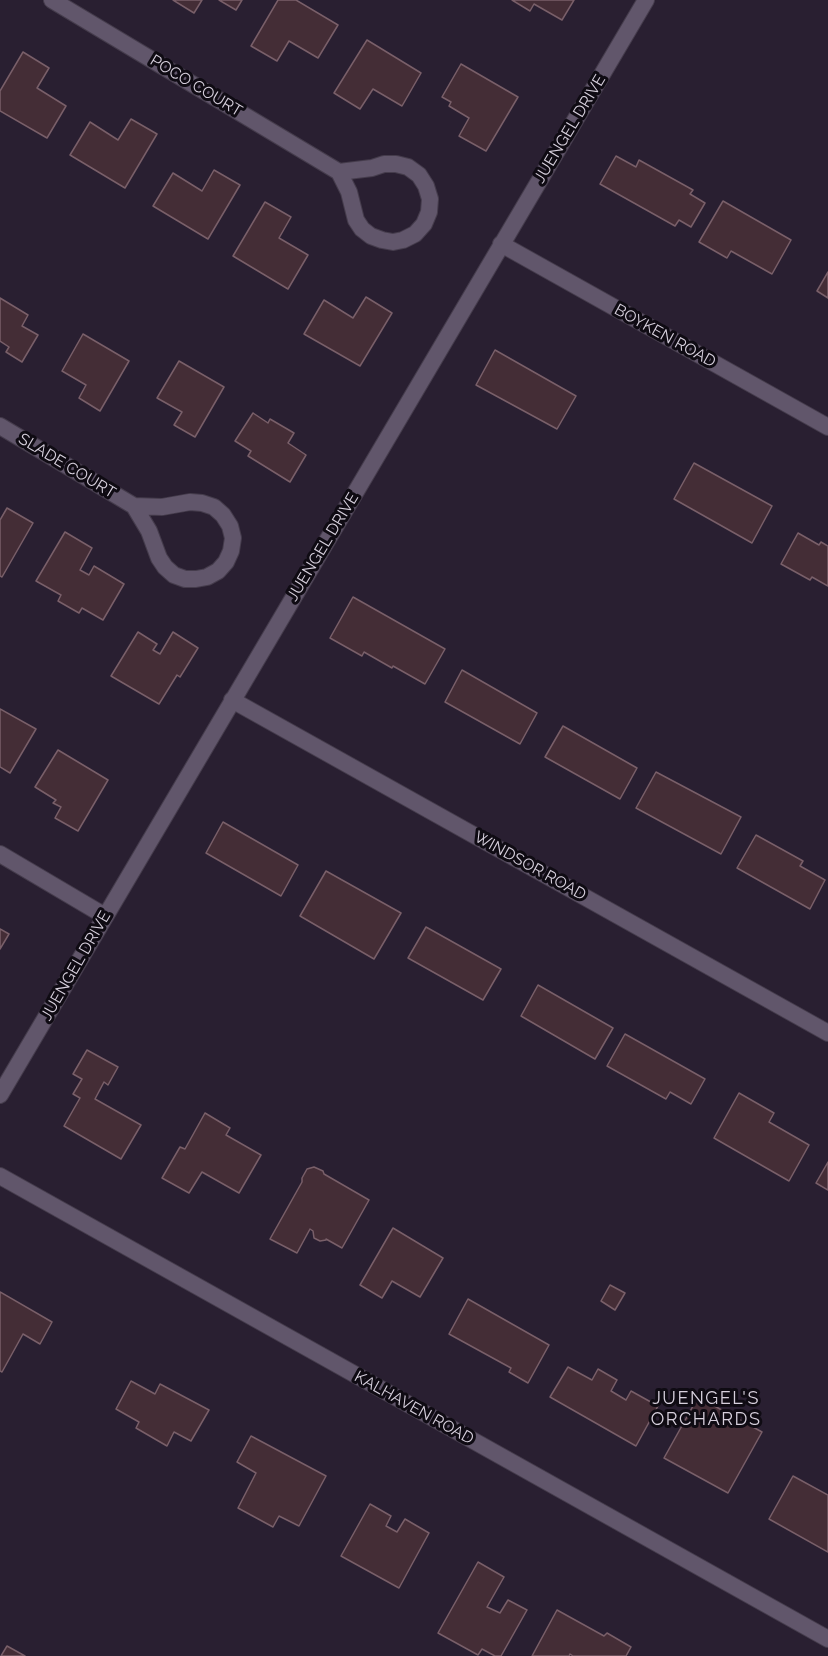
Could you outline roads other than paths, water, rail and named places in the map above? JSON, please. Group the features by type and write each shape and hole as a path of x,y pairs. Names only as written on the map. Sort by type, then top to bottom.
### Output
{"street":[{"name":"POCO COURT","path":"52,0 339,172"},
{"name":"JUENGEL DRIVE","path":"0,1095 646,0"},
{"path":"384,164 408,167 419,175 430,199 429,212 424,224 415,234 404,240 393,242 371,236 356,220 349,192 339,172 372,168 384,164"},
{"name":"BOYKEN ROAD","path":"501,244 828,427"},
{"name":"SLADE COURT","path":"0,426 134,506 149,531 159,558 174,575 185,579 207,577 218,571 226,562 231,551 230,526 214,507 189,502 162,507 134,506"},
{"name":"WINDSOR ROAD","path":"232,700 828,1033"},
{"path":"0,854 105,916"},
{"name":"KALHAVEN ROAD","path":"0,1176 828,1639"}],"district":[{"name":"JUENGEL'S ORCHARDS","path":"706,1409"}]}
